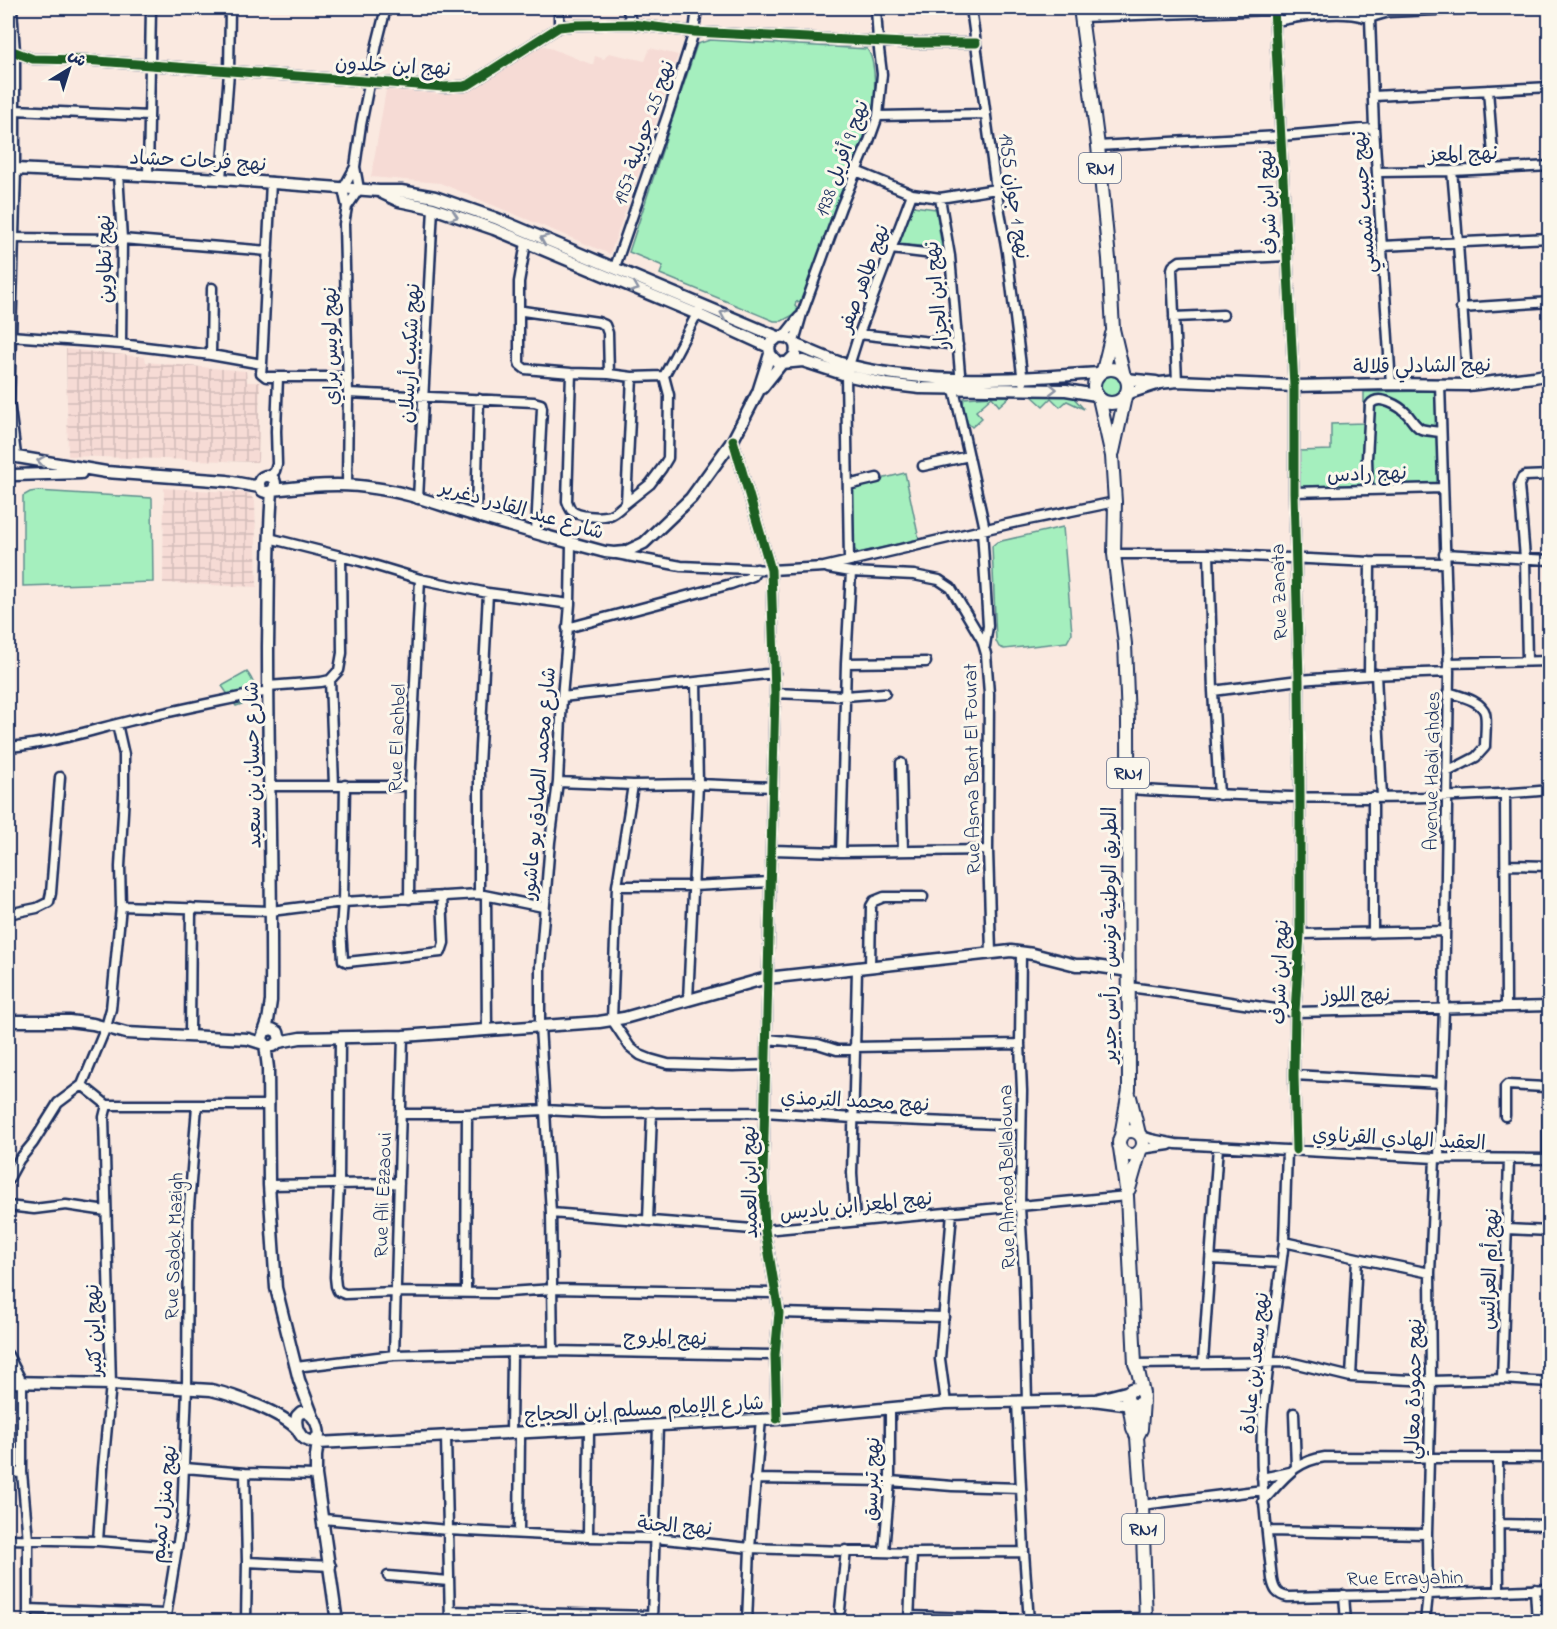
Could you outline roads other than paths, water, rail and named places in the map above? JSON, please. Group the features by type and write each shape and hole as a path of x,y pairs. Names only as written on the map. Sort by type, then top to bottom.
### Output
{"main road":[{"name":"RN1","path":"1081,12 1098,146 1109,258 1113,330 1128,386 1125,396"},
{"name":"RN1","path":"1097,397 1094,384 1102,372 1113,330"},
{"path":"1102,372 1114,370 1125,377"},
{"path":"1097,397 1106,403 1114,403 1125,396"},
{"name":"الطريق الوطنية تونس - رأس جدير","path":"1125,396 1113,456 1114,554 1125,644 1128,721 1129,1090 1121,1142 1127,1196 1135,1364 1131,1372 1134,1400 1141,1429 1137,1437 1146,1620"},
{"name":"الطريق الوطنية تونس - رأس جدير","path":"1097,397 1113,456"},
{"name":"الطريق الوطنية تونس - رأس جدير","path":"1129,1090 1139,1134"},
{"path":"1139,1134 1127,1131 1121,1142 1126,1153 1133,1154 1140,1150"},
{"name":"RN1","path":"1139,1134 1143,1142 1140,1150"},
{"name":"الطريق الوطنية تونس - رأس جدير","path":"1127,1196 1140,1150"}],"street":[{"path":"10,479 19,465 13,454 8,397 11,169 15,110 11,98 12,8"},
{"path":"148,175 151,8"},
{"path":"221,179 229,72 230,8"},
{"path":"347,207 359,189 355,167 361,125 386,8"},
{"path":"559,8 559,27"},
{"path":"627,8 632,24"},
{"name":"نهج 25 جويلية 1957","path":"615,267 694,32 697,8"},
{"name":"نهج 9 أفريل 1938","path":"802,314 878,116 882,74 876,8"},
{"name":"نهج 1 جوان 1955","path":"971,8 1007,252 1023,384"},
{"path":"1081,12 1275,14 1323,8"},
{"path":"1360,8 1361,12 1372,15"},
{"path":"1275,14 1290,18 1349,13 1372,15 1389,12 1482,8"},
{"name":"نهج ابن شرف","path":"1275,14 1294,386"},
{"name":"نهج حبيب شمسي","path":"1372,15 1374,128 1391,384"},
{"name":"نهج ابن خلدون","path":"11,52 33,59 149,65 444,87 464,86 478,80 559,27 577,25 632,24 694,32 878,41 976,43"},
{"path":"1374,96 1550,87"},
{"path":"1488,90 1494,168"},
{"path":"15,110 149,116"},
{"path":"878,116 986,114"},
{"path":"1098,146 1281,136 1374,128"},
{"name":"نهج المعز","path":"1378,171 1452,171 1550,166"},
{"path":"347,207 343,189 355,167"},
{"name":"نهج فرحات حشاد","path":"11,169 221,179 379,191"},
{"path":"855,171 912,194 940,198 996,189"},
{"path":"1452,171 1468,385"},
{"name":"نهج تطاوين","path":"118,173 122,239 121,344"},
{"path":"271,182 261,373 264,376 278,377 347,376"},
{"path":"379,191 402,191 435,197 495,218 615,267 700,309 770,351 773,359 785,363 797,361 847,370"},
{"path":"379,191 399,201 433,208 494,229 700,309 788,337 795,343 847,370 886,384 904,386 1023,384 1102,372"},
{"name":"نهج طاهر صفر","path":"849,561 847,370 912,194"},
{"name":"نهج ابن الجزار","path":"940,198 950,256 958,345 959,386 983,529 988,626 985,649"},
{"name":"نهج لويس براي","path":"347,207 344,224 348,393 347,485"},
{"name":"نهج شكيب أرسلان","path":"418,499 433,208"},
{"path":"10,238 122,239 268,251"},
{"path":"1382,246 1550,238"},
{"path":"526,243 519,282 520,365 525,369 571,373 632,377 664,376"},
{"path":"891,249 950,256"},
{"path":"1177,381 1172,269 1176,263 1287,256"},
{"path":"211,355 212,288"},
{"path":"1461,308 1550,302"},
{"path":"571,373 567,503 574,512 598,516 613,514 650,484 668,458 669,395 664,376 700,309"},
{"path":"523,311 605,325 609,333 609,374"},
{"path":"770,351 774,339 781,336 802,314"},
{"path":"785,363 795,355 795,343 802,314"},
{"path":"1174,317 1223,315"},
{"path":"859,334 958,345"},
{"path":"10,336 121,344 262,363"},
{"name":"شارع عبد القادر دغرير","path":"13,454 106,472 267,484 347,485 391,491 571,543 614,553 626,552 644,543 690,498 733,440 758,392 770,351"},
{"name":"شارع عبد القادر دغرير","path":"758,392 785,363"},
{"name":"نهج الشادلي قلالة","path":"1160,383 1177,381 1294,386 1468,385 1550,374"},
{"path":"267,484 277,464 278,377"},
{"path":"626,503 632,377"},
{"path":"1125,377 1160,383"},
{"path":"1125,396 1160,383"},
{"path":"1023,384 1097,397"},
{"name":"Avenue Hadi Ghdes","path":"1437,1158 1444,1008 1448,692 1440,384"},
{"name":"Rue Zanata","path":"1294,386 1300,796"},
{"path":"348,393 541,404 536,532"},
{"path":"476,516 479,399"},
{"path":"1368,490 1370,405 1374,399 1390,403 1407,413 1420,428 1441,432"},
{"name":"نهج ابن العميد","path":"733,440 771,570 775,693 763,1176 765,1230 779,1313 775,1355 777,1419"},
{"path":"923,466 969,456"},
{"name":"شارع عبد القادر دغرير","path":"10,479 106,472"},
{"path":"1527,661 1525,558 1519,485 1525,476 1550,475"},
{"path":"848,485 877,478"},
{"name":"شارع حسان بن سعيد","path":"267,484 272,911 271,1002 264,1038 268,1068 269,1185 276,1288 299,1380 313,1417 311,1436"},
{"name":"نهج رادس","path":"1294,492 1442,488"},
{"path":"614,553 681,566 771,570 824,567 983,529 1114,502"},
{"path":"269,533 420,579 488,593 570,604"},
{"name":"شارع محمد الصادق بو عاشور","path":"545,1110 540,1026 540,966 543,907 558,782 570,604 571,543"},
{"path":"1114,554 1209,554 1370,562 1445,558 1550,560"},
{"path":"1209,554 1219,795"},
{"path":"8,747 29,746 59,740 268,688 330,680 339,670 342,662 341,556"},
{"path":"1370,562 1372,675 1378,797 1372,933"},
{"name":"Rue Asma Bent El Fourat","path":"824,567 851,572 914,575 939,580 951,588 982,640 985,649 989,694 988,850 991,953"},
{"path":"567,628 731,584 753,576 757,569"},
{"path":"841,852 851,572"},
{"name":"Rue El achbel","path":"410,899 410,786 420,579"},
{"path":"487,1030 479,766 488,593"},
{"path":"1213,690 1299,680 1550,661"},
{"path":"846,663 926,662"},
{"path":"562,697 775,673"},
{"path":"330,680 334,785"},
{"path":"688,1000 698,784 696,682"},
{"path":"1447,772 1476,757 1485,747 1485,712 1474,701 1448,692"},
{"path":"775,693 845,696 885,693"},
{"path":"8,1180 52,1112 66,1096 82,1085 111,1009 121,906 120,867 124,763 117,724"},
{"path":"901,763 903,851"},
{"path":"8,914 37,908 49,902 60,777"},
{"path":"558,782 772,787"},
{"path":"345,785 344,902 341,948 343,959 347,962 441,952 444,943 442,896"},
{"path":"633,785 617,886 612,1020 630,1047 650,1059 668,1064 766,1065"},
{"path":"270,786 410,786"},
{"path":"1128,789 1219,795 1446,798 1550,790"},
{"path":"1505,794 1506,1006"},
{"name":"نهج ابن شرف","path":"1291,1150 1300,934 1300,796"},
{"path":"772,850 841,852 988,850"},
{"path":"1506,865 1550,866"},
{"path":"617,886 693,886 770,882"},
{"path":"121,906 272,911 344,902 482,895 543,907"},
{"path":"870,967 871,906 874,901 884,897 923,897"},
{"path":"190,1035 191,908"},
{"path":"1300,934 1445,932"},
{"path":"278,1037 403,1035 599,1022 767,978 1011,951 1076,965 1089,965 1129,979"},
{"name":"Rue Ahmed Bellalouna","path":"1021,952 1020,1207 1024,1277 1021,1488 1029,1621"},
{"path":"855,1221 852,1173 857,969"},
{"name":"نهج اللوز","path":"1129,979 1159,991 1295,1012 1550,1006"},
{"name":"شارع حسان بن سعيد","path":"268,1068 278,1037 271,1002"},
{"path":"8,1021 69,1021 93,1024 126,1033 256,1037 264,1038 270,1047 278,1037"},
{"path":"264,1038 272,1029 278,1037"},
{"name":"Rue Ali Ezzaoui","path":"394,1355 403,1035"},
{"path":"340,1037 339,1183 335,1277 337,1289 345,1294 553,1289 775,1293"},
{"path":"766,1039 818,1044 837,1050 1020,1044"},
{"path":"1294,1075 1441,1083"},
{"path":"82,1085 107,1104 268,1105"},
{"path":"1505,1116 1505,1087 1507,1085 1545,1088 1548,1092 1549,1159"},
{"name":"نهج ابن كثير","path":"98,1541 111,1384 104,1117 107,1104"},
{"name":"Rue Sadok Mazigh","path":"187,1388 188,1220 197,1106"},
{"path":"545,1110 551,1213 553,1351"},
{"name":"نهج محمد الترمذي","path":"402,1114 467,1114 545,1110 602,1113 765,1112 1020,1125"},
{"path":"648,1221 652,1112"},
{"path":"466,1292 467,1114"},
{"path":"1139,1134 1176,1144"},
{"path":"1140,1150 1176,1144"},
{"name":"العقيد الهادي القرناوي","path":"1176,1144 1437,1158 1549,1159"},
{"path":"1203,1362 1218,1146"},
{"name":"نهج سعد بن عبادة","path":"1272,1579 1263,1501 1262,1420 1284,1242 1291,1150"},
{"name":"نهج حمودة معالي","path":"1425,1622 1428,1594 1426,1534 1431,1381 1430,1274 1437,1158"},
{"name":"نهج أم العرائس","path":"1502,1379 1509,1160"},
{"path":"269,1185 399,1183"},
{"name":"نهج المعز ابن باديس","path":"551,1213 765,1230 1127,1196"},
{"path":"8,1206 34,1209 66,1205 106,1211"},
{"path":"946,1403 940,1359 952,1212"},
{"path":"1507,1229 1550,1231"},
{"path":"1284,1242 1430,1274"},
{"path":"1350,1377 1357,1258"},
{"path":"1211,1259 1281,1263"},
{"path":"779,1313 945,1317"},
{"name":"نهج المروج","path":"296,1367 394,1355 553,1351 775,1355"},
{"path":"512,1353 519,1533"},
{"path":"8,1355 22,1382 22,1472 28,1540 28,1622"},
{"path":"1135,1364 1269,1361 1289,1362 1350,1377 1431,1381 1502,1379 1550,1382"},
{"name":"شارع حسان بن سعيد","path":"299,1380 299,1402 295,1421 311,1436"},
{"path":"8,1382 111,1384 211,1390 226,1393 274,1414 311,1436"},
{"name":"نهج منزل تميم","path":"165,1618 182,1517 187,1388"},
{"name":"شارع اﻹمام مسلم إبن الحجاج","path":"311,1436 340,1442 777,1419 946,1403 1134,1400"},
{"name":"نهج تبرسق","path":"885,1551 890,1481 890,1408"},
{"path":"274,1414 297,1416 304,1411 313,1417"},
{"path":"1263,1501 1293,1469 1294,1413"},
{"path":"747,1622 750,1548 761,1419"},
{"path":"450,1611 578,1618 652,1619 658,1425"},
{"path":"588,1537 589,1428"},
{"path":"311,1436 338,1622"},
{"path":"311,1436 316,1475"},
{"path":"446,1437 450,1622"},
{"path":"1262,1478 1293,1469 1309,1460 1325,1457 1550,1458"},
{"path":"1498,1458 1499,1591"},
{"path":"185,1468 316,1475"},
{"path":"8,1473 22,1472"},
{"path":"245,1473 246,1622"},
{"path":"755,1479 890,1481 1021,1488"},
{"path":"1142,1505 1263,1490"},
{"name":"نهج الجنة","path":"323,1519 448,1530 655,1538 750,1548 912,1553 1024,1552"},
{"path":"1498,1524 1550,1525"},
{"path":"1267,1531 1426,1534"},
{"path":"8,1539 98,1541 177,1547"},
{"path":"840,1610 846,1550"},
{"path":"912,1553 909,1619 1146,1620"},
{"path":"247,1562 331,1566"},
{"path":"388,1576 449,1581"},
{"name":"Rue Errayahin","path":"1272,1579 1275,1591 1282,1596 1428,1594 1550,1589"},
{"path":"1535,1589 1537,1622"},
{"path":"1344,1595 1346,1622"},
{"path":"28,1609 165,1618"}]}
